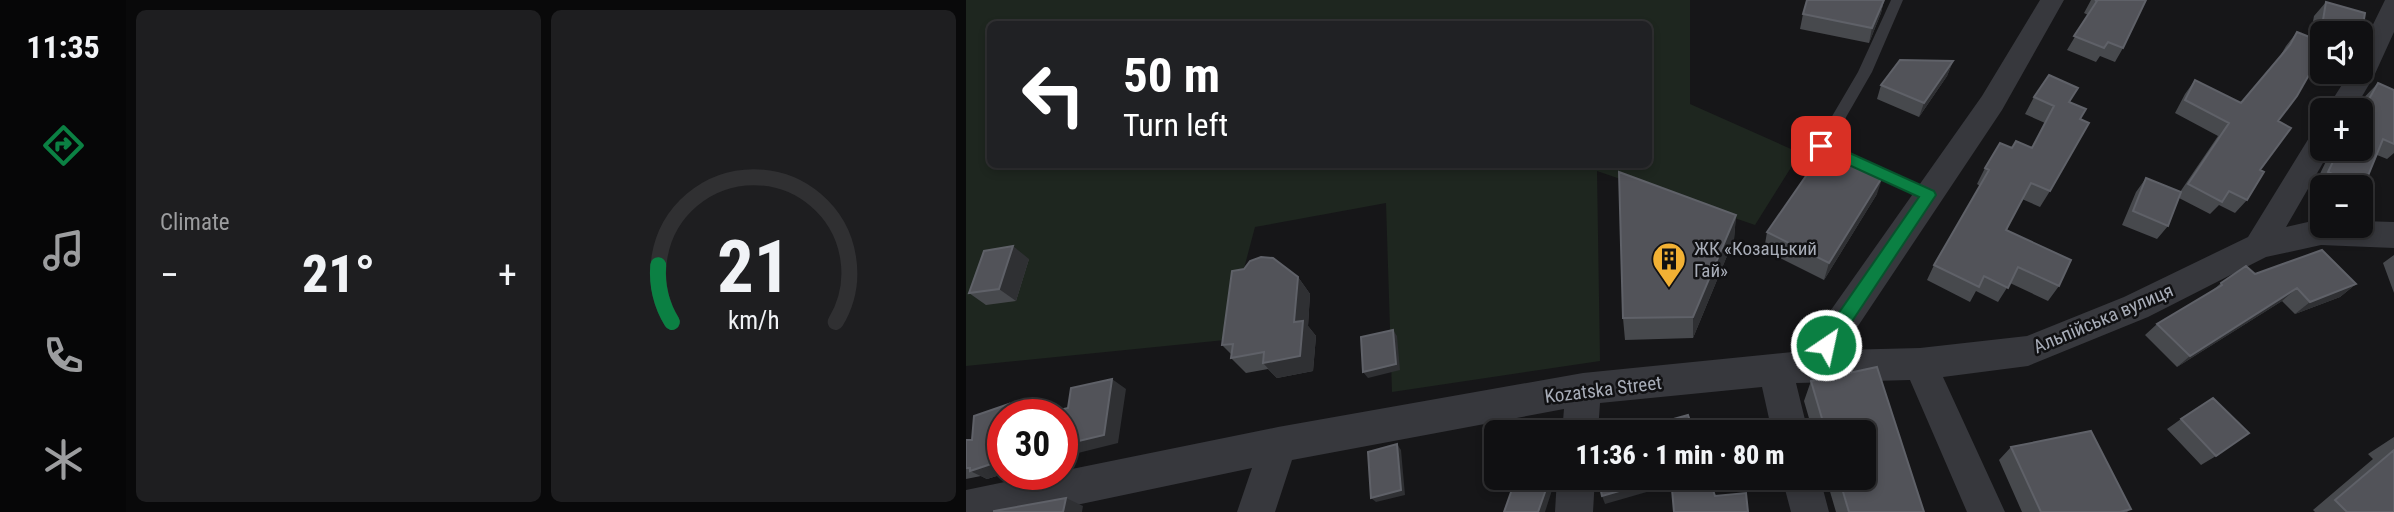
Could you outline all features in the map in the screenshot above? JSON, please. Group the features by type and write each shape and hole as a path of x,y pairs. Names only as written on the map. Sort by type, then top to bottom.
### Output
{"street":[{"path":"1812,366 1992,103 2052,0"},
{"path":"2347,98 2361,76 2394,5"},
{"path":"2259,246 2310,160"},
{"name":"Альпійська вулиця","path":"1812,366 1920,363 2028,351 2136,307 2259,246 2321,232 2394,235"},
{"path":"1920,363 1986,512"},
{"name":"Kozatska Street","path":"966,509 1278,445 1583,389 1812,366"},
{"path":"1774,370 1787,420"},
{"path":"1581,420 1583,389"},
{"path":"1256,512 1278,445"},
{"path":"1574,512 1575,490"},
{"path":"1804,490 1810,512"}],"lane":[{"path":"1897,0 1865,72 1821,147 1929,195"}],"shaded area":[{"path":"966,0 1690,0 1690,104 1800,153 1755,225 1597,171 1600,361 1392,392 1386,203 1255,227 1225,340 966,366"}],"building":[{"path":"1807,0 1884,0 1872,28 1803,14"},
{"path":"2095,0 2146,0 2123,48 2108,42 2104,48 2074,36 2097,1"},
{"path":"2326,2 2365,13 2364,21 2323,21"},
{"path":"2297,32 2310,37 2310,73 2278,121 2291,128 2260,170 2264,172 2247,200 2229,191 2222,202 2188,184 2229,123 2185,100 2195,80 2241,103 2290,45"},
{"path":"1900,60 1953,61 1924,103 1881,85"},
{"path":"2049,75 2078,88 2069,102 2086,109 2080,119 2089,123 2050,191 2031,183 2006,230 2071,260 2059,286 2018,267 2008,288 1984,276 1979,287 1934,265 1989,170 1985,168 2000,143 2012,148 2016,141 2032,148 2054,106 2034,97"},
{"path":"2378,83 2394,90 2394,144 2383,139 2368,175 2335,175 2328,172 2333,161 2373,161 2373,98 2370,98"},
{"path":"1824,150 1883,176 1829,263 1767,232"},
{"name":"ЖК «Козацький Гай»","path":"1619,172 1736,215 1693,317 1623,318"},
{"path":"2146,178 2181,192 2168,226 2133,211"},
{"path":"1013,246 999,289 969,293 984,251"},
{"path":"2322,250 2356,284 2310,302 2297,288 2190,356 2157,324 2222,285 2221,283 2246,266 2255,274"},
{"path":"1261,257 1273,258 1298,277 1294,322 1303,321 1300,356 1263,363 1264,352 1231,358 1233,344 1222,345 1232,271 1244,269 1250,261"},
{"path":"1393,330 1396,364 1363,372 1361,337"},
{"path":"1877,367 1924,512 1849,512 1843,490 1876,490 1876,420 1822,420 1811,381"},
{"path":"1112,379 1104,435 1078,441 1078,399 1069,399 1071,388"},
{"path":"2213,398 2249,433 2216,456 2181,419"},
{"path":"987,412 987,465 970,471 970,468 966,468 966,440 972,440 974,416"},
{"path":"1688,415 1690,420 1670,420"},
{"path":"2091,431 2131,509 2120,512 2041,512 2011,447"},
{"path":"1397,444 1401,490 1371,498 1368,452"},
{"path":"2394,450 2394,512 2347,512 2335,500"},
{"path":"1512,490 1546,490 1538,512 1504,512"},
{"path":"1601,490 1623,490 1602,496"},
{"path":"1672,490 1713,490 1715,496 1746,493 1748,512 1674,512"},
{"path":"1066,498 1063,512 994,512 994,511"}],"place":[{"name":"ЖК «Козацький Гай»","path":"1669,289"}],"route":[{"path":"1821,146 1929,195 1826,345"}]}
